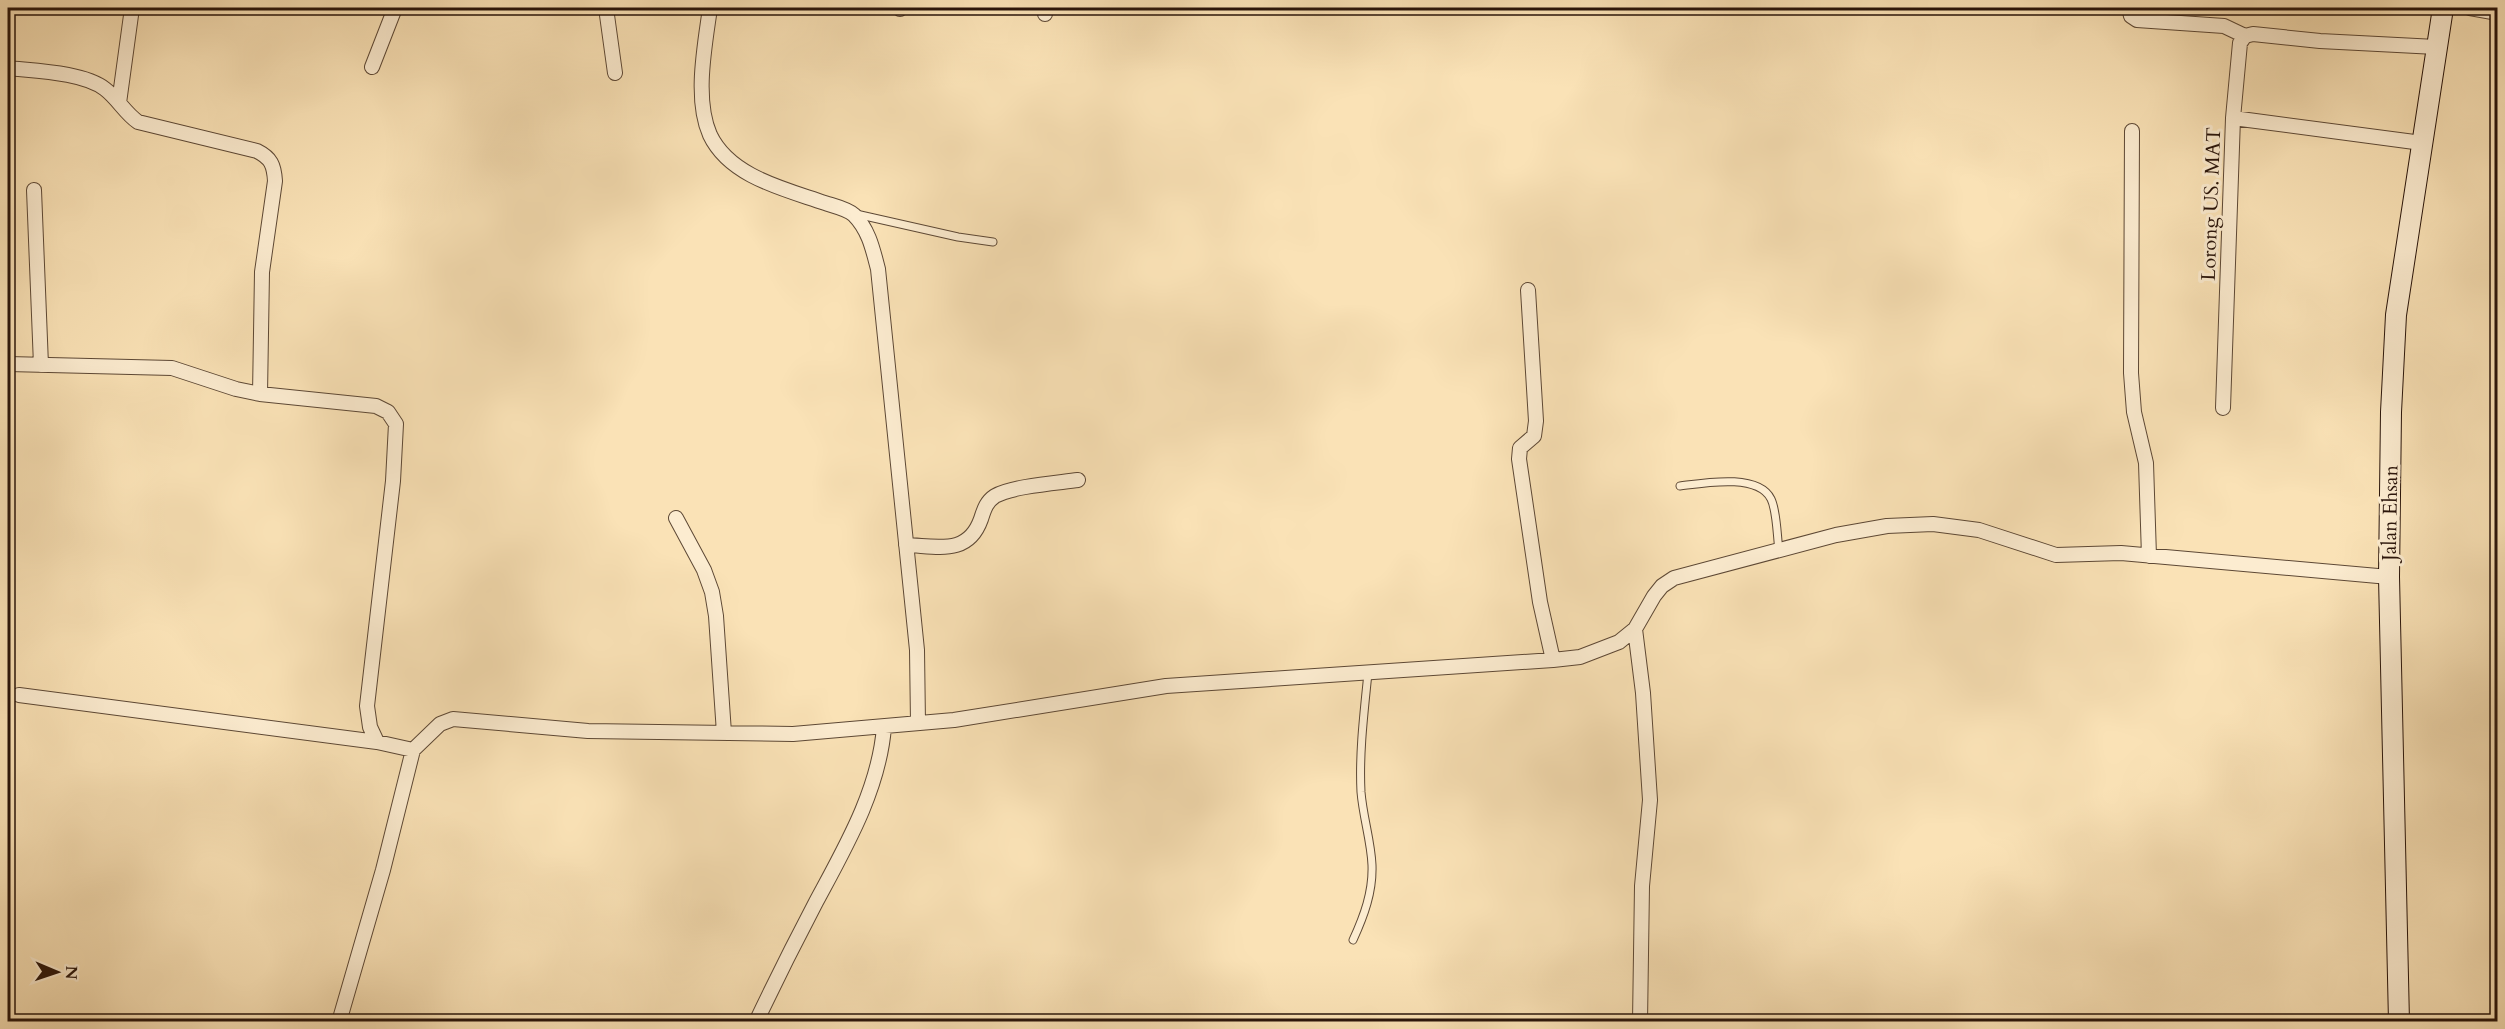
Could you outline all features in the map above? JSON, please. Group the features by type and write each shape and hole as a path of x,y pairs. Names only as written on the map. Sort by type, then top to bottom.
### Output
{"main road":[{"name":"Jalan Ehsan","path":"2399,1022 2389,577 2392,364 2396,315 2436,46 2444,8"}],"street":[{"path":"119,103 132,8"},
{"path":"372,67 395,8"},
{"path":"606,8 615,73"},
{"path":"710,8 702,70 704,108 710,134 726,156 745,171 771,184 853,213 872,245 878,269 917,650 918,723"},
{"path":"2129,8 2131,16 2137,20 2224,26 2245,36 2253,34 2320,41 2436,46"},
{"path":"2470,8 2498,13"},
{"path":"2233,118 2240,43 2245,36"},
{"path":"8,68 56,74 97,84 138,122 256,151 268,157 274,166 275,181 262,272 260,394"},
{"name":"Lorong US. MAT","path":"2223,408 2233,118 2422,143"},
{"path":"2132,131 2131,373 2134,412 2146,463 2149,556"},
{"path":"34,190 41,365"},
{"path":"1528,290 1536,421 1534,436 1520,448 1519,459 1540,602 1553,660"},
{"path":"8,364 172,368 236,389 260,394 376,406 388,412 396,424 393,481 367,706 370,727 377,742"},
{"path":"906,545 948,547 964,544 976,533 986,504 994,497 1005,492 1078,480"},
{"path":"676,518 704,570 712,592 716,616 724,733"},
{"path":"339,1022 383,870 413,750 440,724 453,719 588,731 793,734 954,720 1166,686 1368,674 1580,657 1603,650 1635,630 1654,596 1662,586 1674,578 1836,536 1887,526 1933,524 1978,530 2056,555 2121,553 2389,577"},
{"path":"1635,630 1643,693 1650,800 1642,886 1640,1022"},
{"path":"19,695 377,742 413,750"},
{"path":"756,1022 844,849 873,780 882,748 884,727"}],"lane":[{"path":"853,213 958,237 993,242"},
{"path":"1680,486 1720,482 1745,483 1762,488 1772,500 1779,550"},
{"path":"1353,940 1363,918 1370,889 1372,865 1361,794 1363,717 1368,674"}]}
